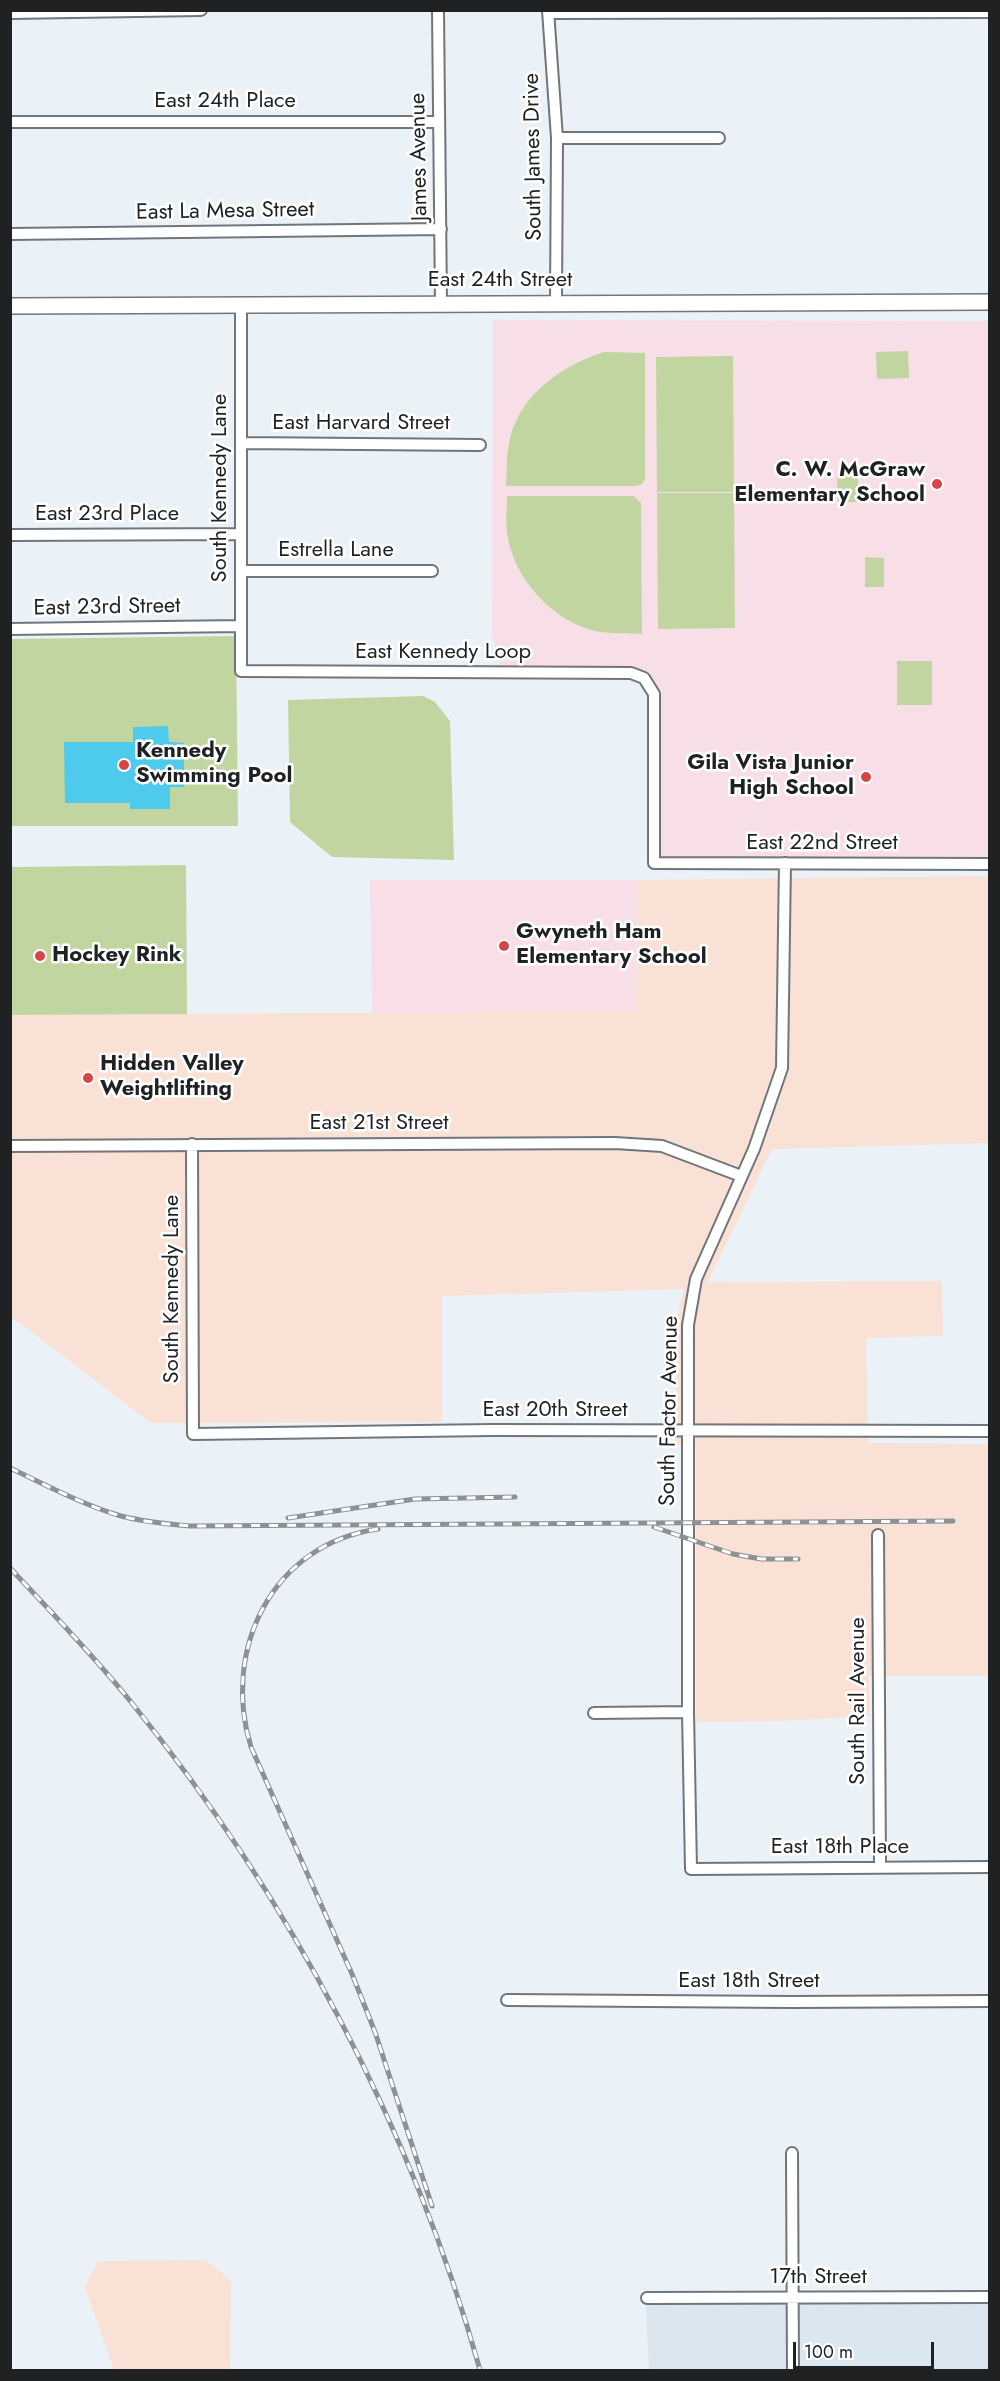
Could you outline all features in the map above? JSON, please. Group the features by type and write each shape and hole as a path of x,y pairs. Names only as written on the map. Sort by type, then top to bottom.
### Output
{"main road":[{"name":"East 24th Street","path":"10,306 990,302"}],"street":[{"path":"10,13 201,10"},
{"name":"James Avenue","path":"438,10 441,304"},
{"path":"549,12 986,12"},
{"name":"South James Drive","path":"549,12 557,138 556,303"},
{"name":"East 24th Place","path":"10,122 439,122"},
{"path":"557,138 719,138"},
{"name":"East La Mesa Street","path":"10,234 441,229"},
{"name":"South Kennedy Lane","path":"241,306 241,671"},
{"name":"East Harvard Street","path":"241,443 480,445"},
{"name":"East 23rd Place","path":"10,535 240,534"},
{"name":"Estrella Lane","path":"241,571 432,571"},
{"name":"East 23rd Street","path":"10,629 240,626"},
{"name":"East Kennedy Loop","path":"241,671 631,673 644,678 654,694 654,862"},
{"name":"East 22nd Street","path":"654,862 990,864"},
{"name":"South Factor Avenue","path":"691,1869 688,1712 688,1325 696,1279 754,1149 782,1068 785,863"},
{"name":"East 21st Street","path":"10,1146 584,1143 651,1145 662,1146 741,1176"},
{"name":"South Kennedy Lane","path":"192,1144 193,1434"},
{"name":"East 20th Street","path":"193,1434 492,1430 990,1431"},
{"name":"South Rail Avenue","path":"878,1535 880,1867"},
{"path":"594,1713 688,1712"},
{"name":"East 18th Place","path":"691,1869 990,1867"},
{"name":"East 18th Street","path":"507,2000 990,2001"},
{"path":"792,2153 793,2370"},
{"name":"17th Street","path":"647,2298 990,2297"}],"shaded area":[{"path":"493,320 989,321 989,864 654,863 654,694 644,679 503,672 498,658 492,635"},
{"path":"989,876 989,1143 772,1149 708,1282 942,1281 943,1336 866,1338 868,1443 989,1444 989,1676 869,1676 870,1716 783,1721 696,1722 696,1445 676,1445 677,1317 684,1289 442,1296 442,1422 151,1423 21,1324 11,1319 10,1015 636,1011 637,880"},
{"name":"Gwyneth Ham Elementary School","path":"370,880 637,880 636,1011 372,1013"},
{"path":"204,2260 231,2282 230,2370 114,2370 85,2287 98,2261"},
{"path":"645,2292 793,2298 989,2297 989,2370 649,2370"}],"green space":[{"path":"908,351 909,378 877,379 876,352"},
{"path":"604,352 645,353 645,479 642,484 636,486 506,486 508,449 514,427 531,397 557,375"},
{"path":"733,356 734,492 657,492 656,357"},
{"path":"837,473 858,473 858,502 838,502"},
{"path":"657,493 734,493 735,628 658,629"},
{"path":"507,496 634,496 641,503 642,634 606,633 585,628 554,611 541,598 519,570 512,554 507,528"},
{"path":"865,557 884,558 884,587 865,587"},
{"path":"236,636 238,826 11,826 10,639"},
{"path":"897,661 932,661 932,705 897,705"},
{"path":"423,696 435,702 450,721 454,860 332,857 290,822 288,700"},
{"path":"186,865 187,1014 11,1015 11,867"}],"water":[{"name":"Kennedy Swimming Pool","path":"168,726 169,742 184,743 184,787 170,787 170,809 130,809 130,803 65,803 64,742 133,742 133,727"}],"railway":[{"path":"10,1468 65,1494 121,1516 190,1526 953,1521"},
{"path":"288,1518 415,1499 515,1497"},
{"path":"654,1527 733,1554 761,1559 798,1559"},
{"path":"378,1529 341,1539 309,1556 283,1579 264,1607 250,1639 243,1674 243,1710 251,1747 352,1974 375,2032 432,2206"},
{"path":"10,1568 131,1702 188,1776 242,1854 293,1935 339,2018 382,2104 419,2192 452,2280 480,2370"}],"place":[{"name":"C. W. McGraw Elementary School","path":"937,484"},
{"name":"Kennedy Swimming Pool","path":"124,765"},
{"name":"Gila Vista Junior High School","path":"866,777"},
{"name":"Gwyneth Ham Elementary School","path":"504,946"},
{"name":"Hockey Rink","path":"40,956"},
{"name":"Hidden Valley Weightlifting","path":"88,1078"}]}
